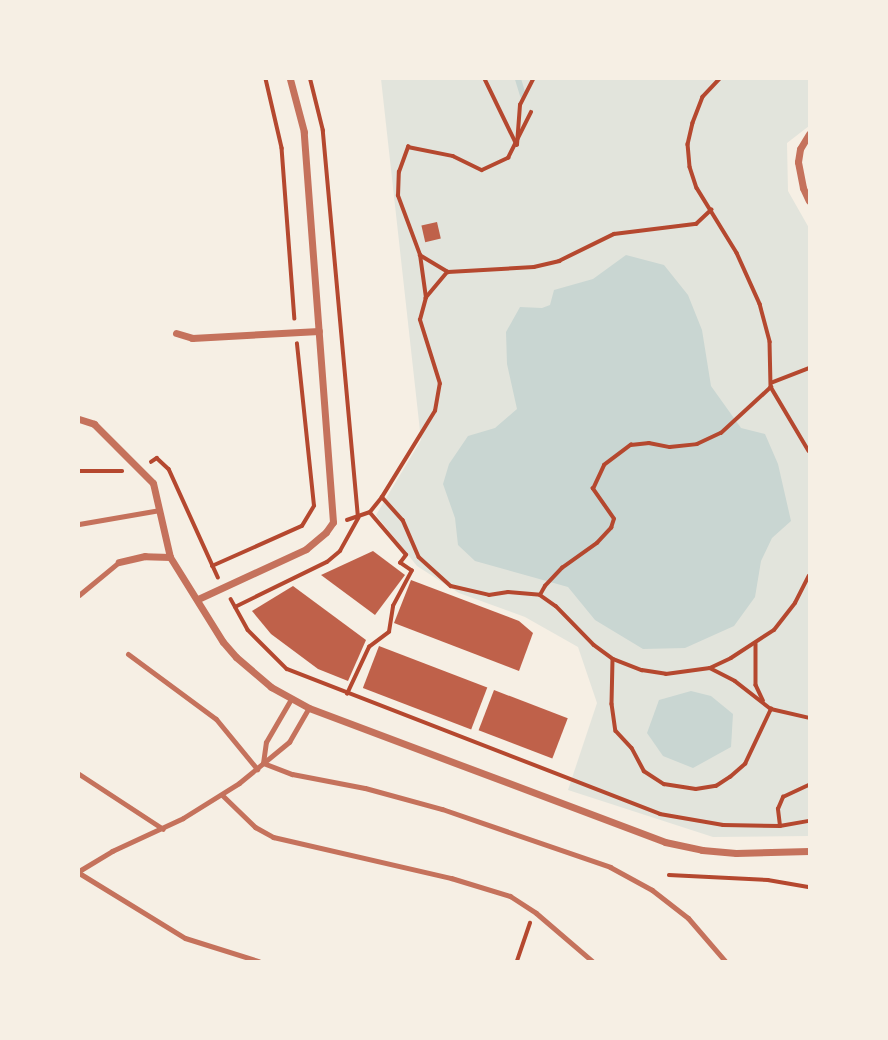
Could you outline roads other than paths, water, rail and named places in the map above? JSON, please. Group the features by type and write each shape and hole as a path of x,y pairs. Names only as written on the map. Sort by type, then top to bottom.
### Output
{"street":[{"path":"198,599 306,549 327,533 334,522 303,132 290,79"},
{"path":"809,134 800,149 798,162 809,201"},
{"path":"176,333 191,338 319,331"},
{"path":"79,419 94,425 153,483 170,557 223,642 271,687 291,699 665,842 702,850 736,853 809,851"},
{"path":"119,562 145,556 170,557"}],"lane":[{"path":"79,524 160,510"},
{"path":"79,595 119,562"},
{"path":"128,654 216,719 257,769"},
{"path":"262,763 266,742 291,699"},
{"path":"258,961 185,938 79,872 112,851 163,829 222,794 289,742 310,708"},
{"path":"262,763 292,774 365,788 442,809 610,867 652,890 679,911 706,935 725,961"},
{"path":"79,774 163,829"},
{"path":"222,794 255,827 273,837 451,878 510,896 536,912 592,961"}],"waterway":[{"path":"518,79 523,95"}]}
